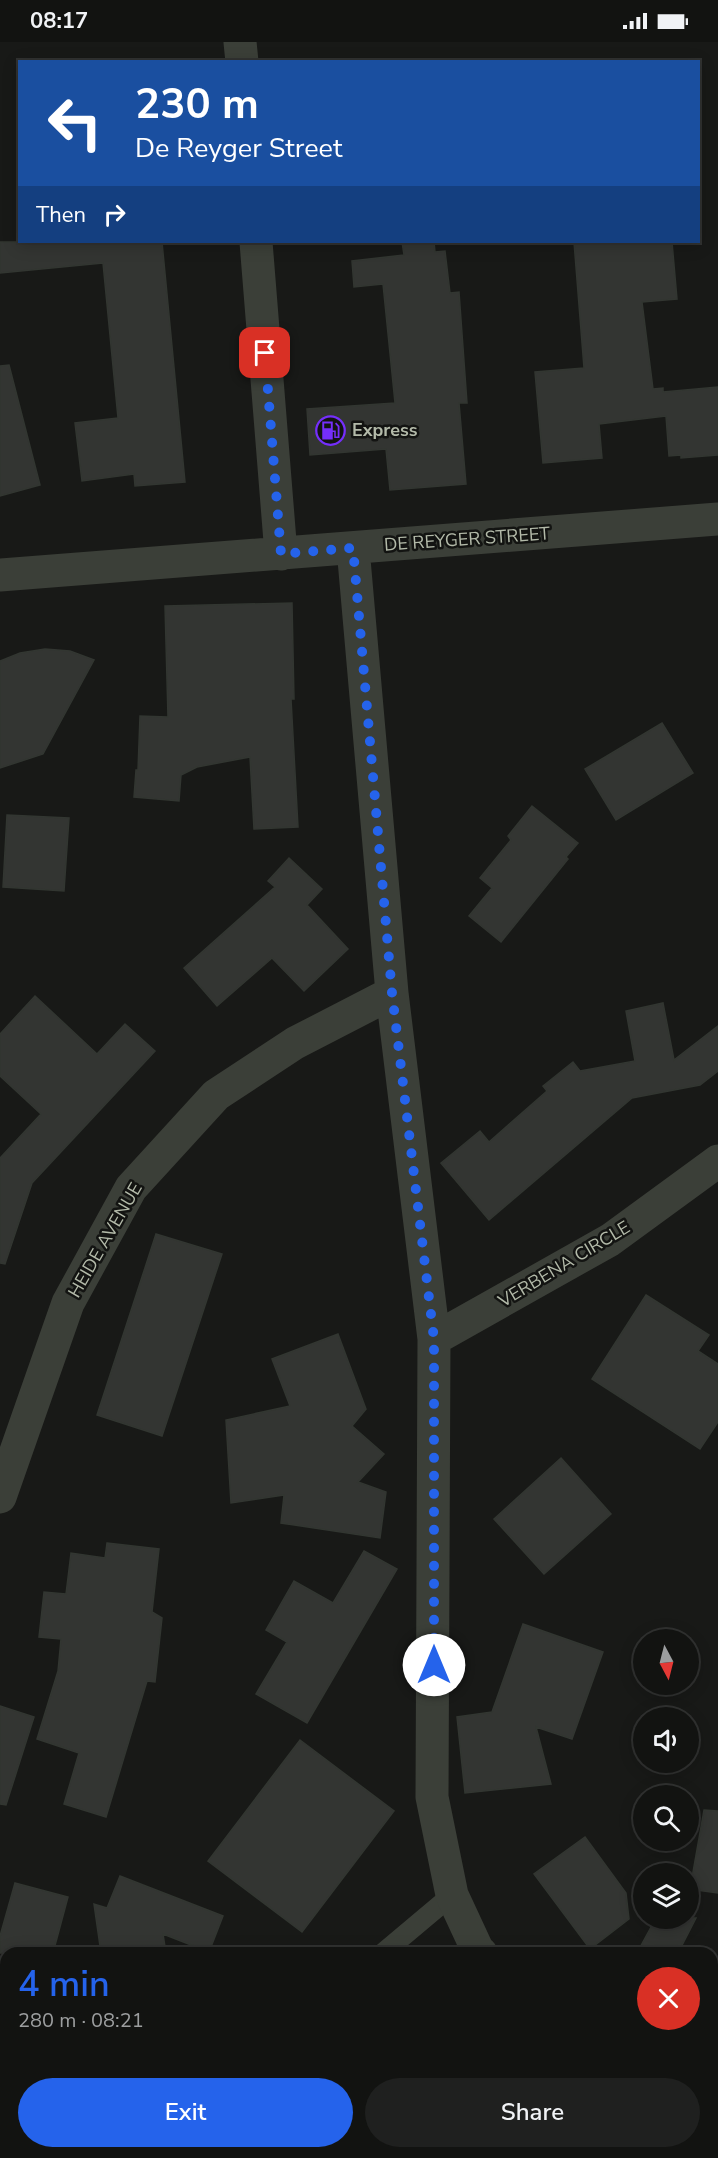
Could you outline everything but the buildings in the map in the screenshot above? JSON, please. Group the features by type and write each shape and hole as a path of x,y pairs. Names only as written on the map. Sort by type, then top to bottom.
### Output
{"street":[{"path":"240,42 242,60"},
{"path":"256,243 281,554"},
{"name":"DE REYGER STREET","path":"0,576 718,519"},
{"path":"353,548 392,993 434,1339 432,1797 452,1895 476,1947"},
{"name":"HEIDE AVENUE","path":"0,1497 68,1303 131,1188 216,1095 295,1043 392,993"},
{"name":"VERBENA CIRCLE","path":"434,1339 610,1240 718,1161"}],"lane":[{"path":"390,1947 452,1895"}],"place":[{"name":"Express","path":"331,430"}],"route":[{"path":"265,353 281,554 353,548 392,993 434,1339 434,1665"}]}
